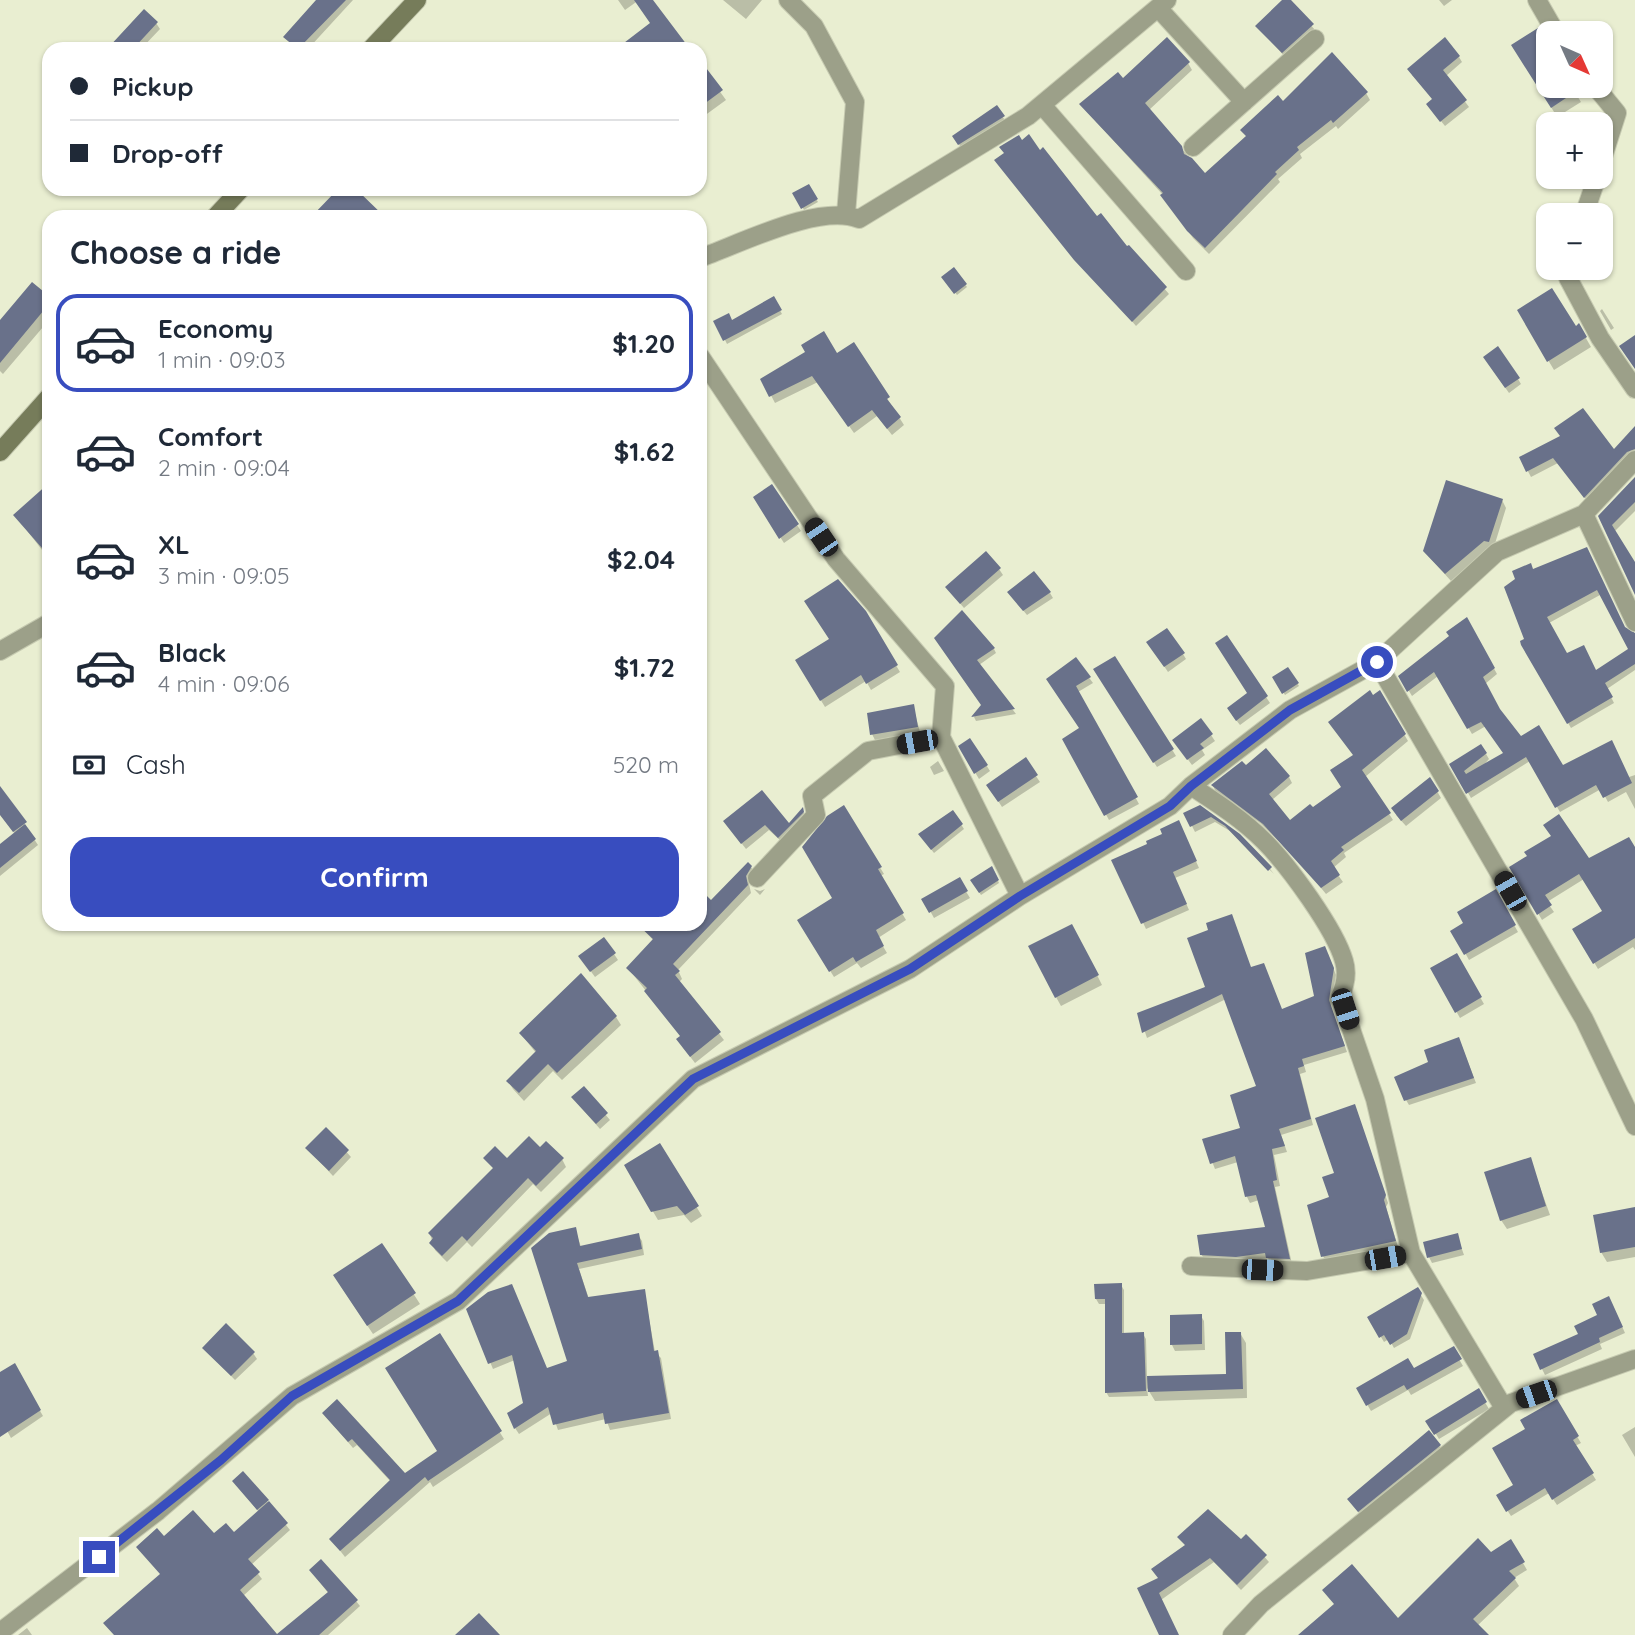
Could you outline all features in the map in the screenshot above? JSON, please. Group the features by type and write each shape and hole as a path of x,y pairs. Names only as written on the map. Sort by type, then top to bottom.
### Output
{"main road":[{"path":"378,42 417,0"},
{"path":"222,210 234,196"},
{"path":"0,452 42,405"}],"street":[{"path":"788,0 814,26 855,102 846,214"},
{"path":"1537,0 1549,21"},
{"path":"707,256 818,216 846,214 859,219 1042,105 1163,5 1244,102"},
{"path":"1193,147 1315,39"},
{"path":"1605,98 1618,113 1613,128"},
{"path":"1042,105 1186,271"},
{"path":"1569,280 1600,338 1635,389"},
{"path":"707,366 836,559 945,686 942,737 1020,896"},
{"path":"0,1632 158,1511 292,1396 458,1301 693,1079 910,969 1020,896 1170,806 1191,786 1290,710 1377,662 1497,552 1584,514 1635,460"},
{"path":"1584,514 1635,622"},
{"path":"0,651 42,627"},
{"path":"1377,662 1584,1019 1635,1126"},
{"path":"757,878 816,815 812,796 820,787 868,751 942,737"},
{"path":"1191,786 1233,813 1265,842 1333,936 1345,962 1346,984 1340,997 1375,1099 1411,1253 1504,1408"},
{"path":"1191,1266 1307,1271 1411,1253"},
{"path":"1232,1635 1261,1604 1511,1403 1635,1359"}],"building":[{"path":"316,0 346,0 305,42 289,42 283,37"},
{"path":"634,0 653,0 685,42 625,42 650,23"},
{"path":"1282,0 1291,0 1314,24 1282,53 1255,26"},
{"path":"144,9 158,22 139,42 113,42"},
{"path":"1536,29 1536,84 1511,45"},
{"path":"1167,37 1190,62 1145,103 1182,146 1184,154 1192,158 1205,173 1246,136 1240,130 1278,95 1283,101 1332,52 1368,92 1333,123 1331,120 1297,147 1299,150 1205,248 1187,231 1160,195 1163,193 1079,104 1118,72 1123,78"},
{"path":"1445,37 1460,56 1443,70 1467,100 1440,122 1426,104 1432,99 1407,69"},
{"path":"707,69 723,90 707,102"},
{"path":"1545,98 1566,98 1551,108"},
{"path":"997,105 1005,116 958,145 952,136"},
{"path":"1029,134 1040,150 1043,147 1097,216 1101,213 1127,246 1129,245 1167,287 1132,322 1074,260 994,160 1004,153 999,147 1019,135 1022,140"},
{"path":"809,184 818,199 801,209 792,193"},
{"path":"331,196 363,196 378,210 318,210"},
{"path":"954,267 967,284 954,294 941,277"},
{"path":"32,282 42,290 42,312 0,363 0,320"},
{"path":"1552,288 1576,326 1579,323 1587,337 1547,362 1517,310"},
{"path":"774,296 782,310 723,341 713,321 729,313 732,320"},
{"path":"824,331 837,353 854,342 890,397 887,399 901,417 887,429 872,410 848,427 812,376 769,397 760,379 805,352 801,345"},
{"path":"1635,335 1635,369 1619,346"},
{"path":"1498,346 1520,378 1505,388 1483,357"},
{"path":"1583,408 1614,449 1635,426 1635,449 1627,452 1584,498 1553,458 1526,472 1519,457 1560,436 1554,428"},
{"path":"1635,477 1635,502 1612,525 1635,562 1635,595 1598,516"},
{"path":"1446,480 1503,499 1489,542 1484,541 1445,574 1423,551"},
{"path":"772,484 799,524 779,539 753,497"},
{"path":"42,489 42,548 13,515"},
{"path":"1587,547 1625,627 1635,633 1635,664 1605,683 1613,697 1567,724 1521,645 1520,641 1524,639 1504,587 1515,579 1512,571 1531,563 1533,569","holes":["1597,590 1628,649 1596,670 1584,645 1567,653 1547,617"]},
{"path":"986,551 1001,568 960,604 945,587"},
{"path":"1034,571 1051,592 1023,611 1007,592"},
{"path":"838,579 866,611 898,665 866,684 861,675 820,701 795,660 829,639 804,601"},
{"path":"962,610 995,648 977,660 1015,709 971,717 981,705 934,638"},
{"path":"1467,617 1495,668 1483,677 1500,709 1521,736 1539,725 1563,765 1612,740 1632,783 1603,798 1596,785 1555,808 1526,757 1466,794 1449,764 1481,744 1487,753 1464,771 1466,774 1503,753 1481,722 1467,729 1434,672 1407,692 1398,676 1449,636 1446,632"},
{"path":"1167,628 1185,653 1164,667 1146,642"},
{"path":"1227,635 1268,696 1236,721 1227,708 1247,693 1215,643"},
{"path":"1115,656 1174,749 1153,763 1093,669"},
{"path":"1076,657 1091,677 1076,686 1138,797 1104,816 1062,739 1079,728 1046,679"},
{"path":"1288,667 1299,683 1282,694 1272,677"},
{"path":"1370,690 1373,695 1380,690 1406,734 1362,770 1391,813 1341,847 1344,850 1331,861 1340,875 1321,888 1263,824 1211,785 1242,761 1246,765 1266,748 1290,776 1269,794 1290,820 1310,804 1313,807 1341,787 1330,770 1353,755 1328,722"},
{"path":"914,704 918,727 870,735 867,713"},
{"path":"1201,718 1213,734 1200,744 1204,748 1187,760 1172,740"},
{"path":"970,738 988,765 974,774 958,746"},
{"path":"1026,757 1038,775 998,802 986,785"},
{"path":"1430,777 1439,791 1401,821 1391,808"},
{"path":"0,786 27,822 13,832 0,815"},
{"path":"762,790 789,823 803,807 804,812 778,838 765,825 741,844 723,821"},
{"path":"844,805 882,867 878,869 904,913 876,930 884,946 856,962 853,957 829,972 797,920 832,898 802,847 827,816"},
{"path":"1200,805 1240,834 1272,867 1268,871 1225,826 1211,817 1190,827 1183,813"},
{"path":"953,810 963,824 931,850 918,834"},
{"path":"1559,814 1589,858 1629,837 1635,847 1635,938 1593,964 1572,929 1602,911 1579,874 1545,895 1552,905 1537,915 1509,867 1527,856 1524,852 1551,836 1543,825"},
{"path":"1179,820 1197,861 1173,872 1187,904 1141,924 1111,860 1147,844 1146,841 1162,834 1160,829"},
{"path":"25,824 36,839 0,868 0,844"},
{"path":"748,862 752,866 746,876 748,885 707,928 707,896 711,900"},
{"path":"992,866 999,880 979,893 970,880"},
{"path":"960,877 968,891 929,913 921,899"},
{"path":"1496,889 1516,925 1464,955 1450,931 1463,923 1457,912"},
{"path":"1232,914 1251,967 1264,963 1282,1009 1314,996 1305,953 1325,946 1334,968 1329,1000 1345,1046 1302,1059 1304,1066 1298,1068 1311,1119 1279,1129 1285,1146 1272,1149 1277,1180 1273,1181 1290,1259 1266,1258 1265,1253 1236,1257 1200,1255 1197,1235 1265,1227 1256,1195 1245,1197 1235,1156 1210,1164 1202,1139 1240,1128 1230,1095 1256,1086 1222,994 1142,1033 1137,1013 1205,987 1187,938 1208,930 1206,923"},
{"path":"1072,924 1099,975 1055,998 1028,946"},
{"path":"644,931 704,931 673,964 680,971 675,975 721,1032 690,1057 676,1039 680,1036 644,991 647,988 626,968 653,939"},
{"path":"604,937 616,953 590,972 578,956"},
{"path":"1457,953 1482,997 1455,1013 1430,968"},
{"path":"581,973 617,1016 557,1073 548,1064 519,1093 506,1081 536,1051 519,1033"},
{"path":"1459,1037 1474,1078 1404,1101 1394,1077 1428,1062 1424,1050"},
{"path":"584,1086 608,1113 596,1124 571,1097"},
{"path":"1355,1104 1386,1195 1384,1200 1396,1241 1321,1257 1307,1205 1329,1197 1322,1177 1334,1173 1315,1118"},
{"path":"326,1127 349,1150 329,1171 305,1148"},
{"path":"529,1136 540,1147 546,1141 564,1158 536,1186 528,1178 467,1241 462,1236 442,1256 429,1243 433,1238 428,1233 493,1168 483,1158 495,1146 507,1158"},
{"path":"660,1143 699,1206 685,1215 677,1206 651,1212 624,1165"},
{"path":"1531,1157 1546,1206 1500,1221 1484,1172"},
{"path":"1635,1207 1635,1247 1600,1253 1593,1215"},
{"path":"576,1227 580,1246 639,1233 642,1249 577,1263 588,1297 645,1289 654,1351 658,1350 669,1413 605,1424 603,1413 553,1425 548,1407 514,1429 507,1413 523,1403 512,1355 488,1364 466,1309 488,1292 512,1284 547,1368 567,1361 531,1248 549,1233"},
{"path":"1458,1233 1462,1249 1427,1258 1423,1242"},
{"path":"382,1243 416,1293 367,1326 333,1275"},
{"path":"1122,1283 1122,1333 1144,1332 1146,1391 1105,1393 1105,1299 1095,1299 1094,1284"},
{"path":"1418,1287 1422,1293 1407,1334 1390,1345 1384,1335 1379,1338 1367,1317"},
{"path":"1609,1296 1623,1327 1599,1338 1600,1342 1540,1370 1533,1354 1578,1334 1574,1326 1597,1315 1592,1304"},
{"path":"1202,1314 1202,1344 1170,1345 1170,1315"},
{"path":"226,1323 255,1352 231,1376 202,1348"},
{"path":"1225,1332 1241,1332 1243,1389 1148,1392 1147,1376 1226,1374"},
{"path":"440,1333 502,1431 428,1481 425,1477 340,1551 329,1539 390,1480 352,1439 348,1442 322,1413 337,1399 405,1473 437,1451 385,1368"},
{"path":"1454,1346 1462,1359 1407,1390 1404,1385 1366,1406 1356,1388 1408,1358 1414,1368"},
{"path":"15,1363 41,1410 0,1437 0,1372"},
{"path":"1479,1388 1487,1402 1434,1435 1425,1421"},
{"path":"1557,1399 1579,1436 1573,1440 1594,1473 1552,1500 1545,1488 1506,1512 1496,1495 1513,1485 1492,1448 1525,1429 1520,1420"},
{"path":"1429,1430 1441,1445 1358,1512 1347,1499"},
{"path":"243,1471 269,1500 257,1510 232,1481"},
{"path":"269,1501 288,1523 248,1559 260,1572 240,1590 277,1634 328,1592 309,1570 321,1559 358,1600 319,1635 114,1635 103,1623 160,1574 136,1547 157,1528 164,1536 193,1510 214,1533 226,1523 234,1532"},
{"path":"1208,1509 1241,1539 1246,1534 1267,1555 1237,1585 1210,1558 1159,1593 1179,1635 1159,1635 1137,1588 1158,1578 1151,1569 1185,1545 1177,1537"},
{"path":"1478,1538 1491,1552 1511,1539 1525,1562 1509,1571 1516,1578 1473,1619 1489,1635 1298,1635 1334,1604 1322,1590 1352,1564 1398,1618"},
{"path":"479,1613 500,1635 455,1635"}],"route":[{"path":"99,1557 221,1460 292,1396 458,1301 693,1079 910,969 1020,896 1170,806 1191,786 1290,710 1377,662"}]}
